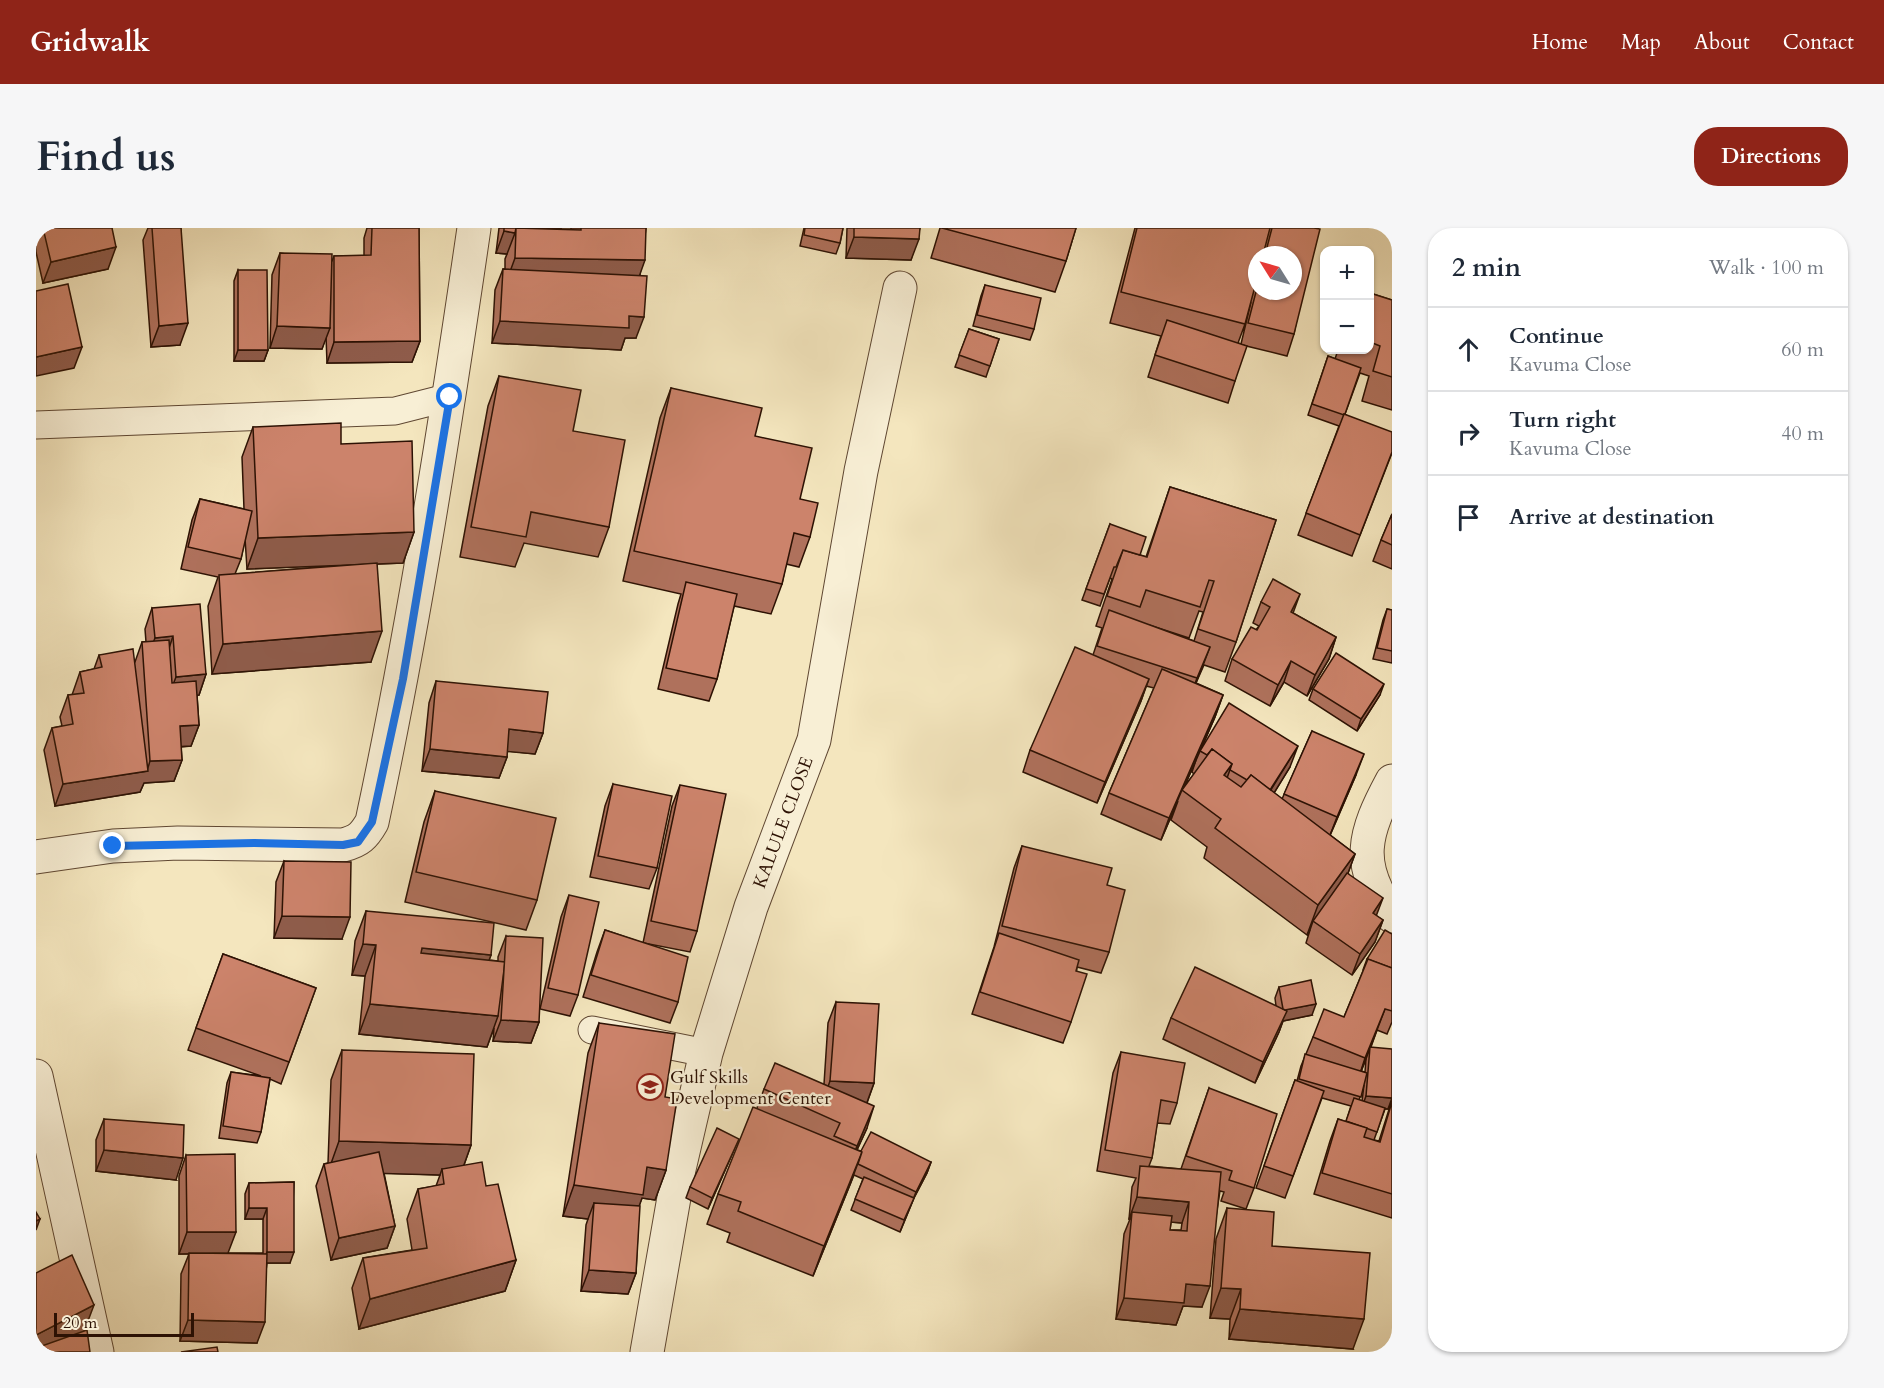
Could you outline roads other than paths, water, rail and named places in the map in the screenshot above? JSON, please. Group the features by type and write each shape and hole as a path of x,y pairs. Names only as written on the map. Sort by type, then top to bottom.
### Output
{"street":[{"path":"36,858 113,846 178,843 343,845 358,842 366,833 372,822 403,679 450,397 474,228"},
{"name":"KALULE CLOSE","path":"648,1352 679,1169 706,1053 751,907 814,740 861,471 900,288"},
{"path":"1392,781 1374,815 1366,843 1372,878 1381,901 1392,916"},
{"path":"36,1076 97,1352"}],"lane":[{"path":"36,425 395,411 450,397"},
{"path":"592,1030 706,1053"}],"place":[{"name":"Gulf Skills Development Center","path":"650,1087"}]}
